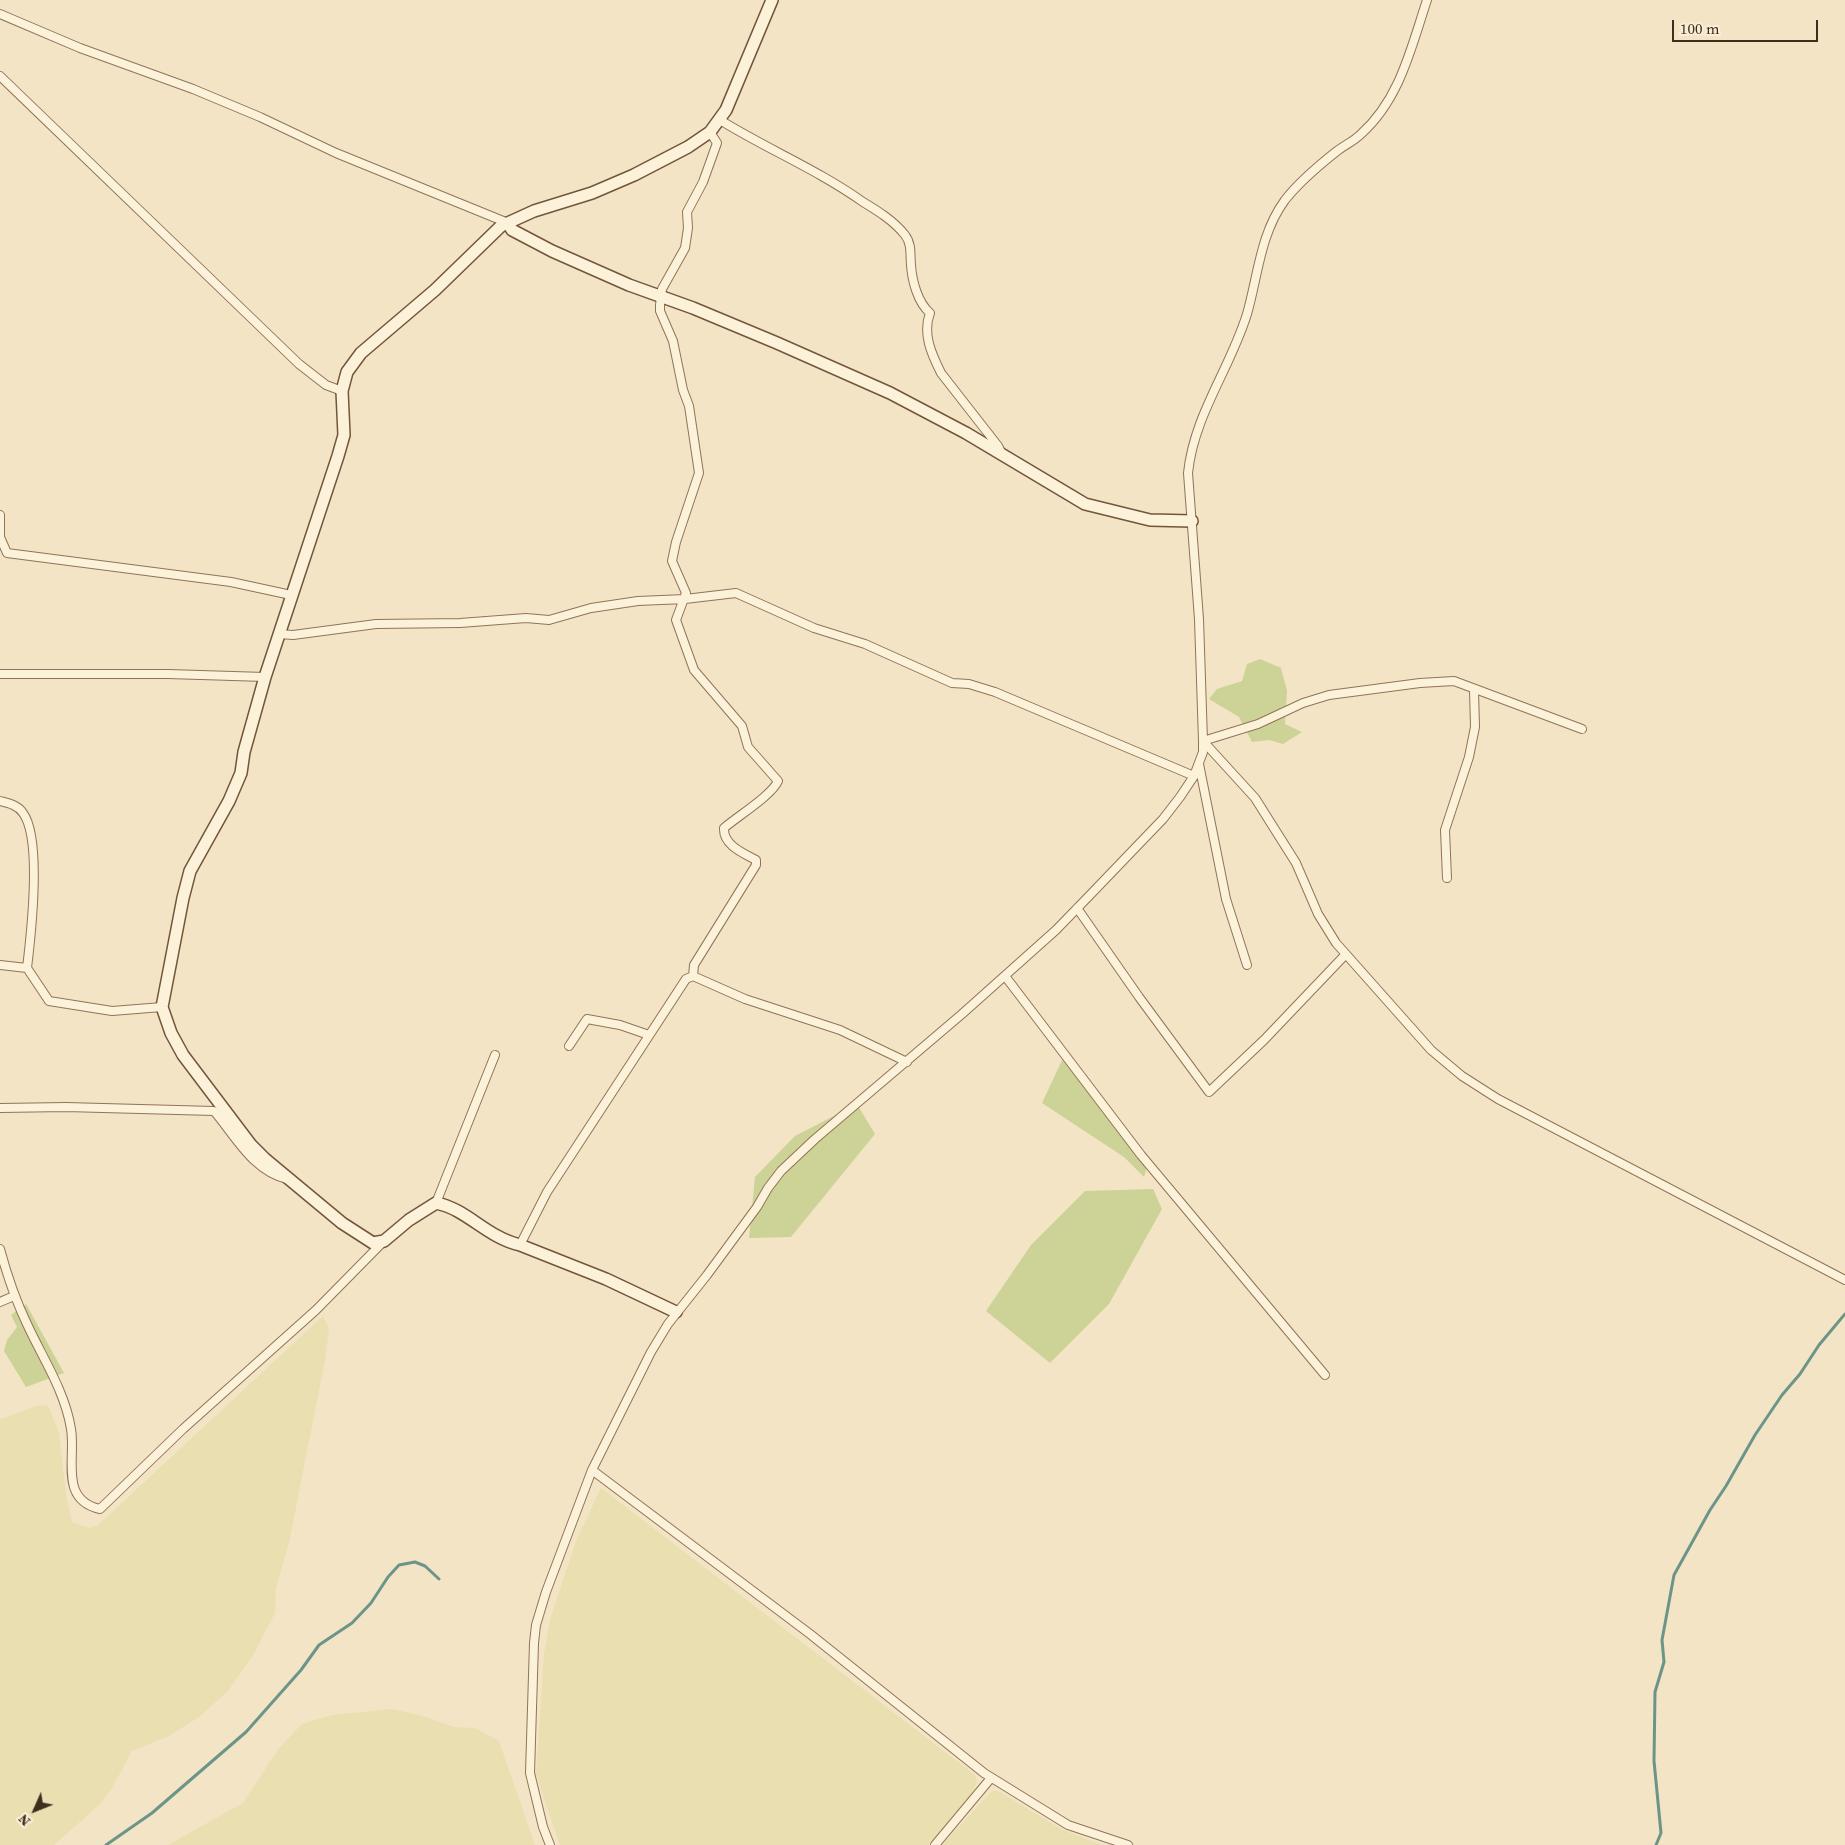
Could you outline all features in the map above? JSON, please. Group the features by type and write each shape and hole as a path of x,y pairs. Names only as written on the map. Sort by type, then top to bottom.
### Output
{"street":[{"path":"384,1241 373,1243 342,1223 289,1180 251,1145 183,1055 162,1014 162,1007 190,871 235,789 265,677 344,435 342,391 348,372 361,353 435,290 486,239 508,223 534,212 592,193 634,175 688,147 710,132 720,120 772,0"},
{"path":"550,1845 543,1827 530,1773 536,1625 546,1592 592,1470 651,1352 676,1312 707,1275 781,1172 815,1139 1005,976 1077,908 1163,819 1194,776 1203,752 1204,741 1199,619 1188,473 1193,443 1202,414 1236,344 1247,315 1264,239 1270,223 1294,188 1360,135 1386,108 1410,50 1427,0"},
{"path":"0,14 80,48 210,96 260,117 336,153 508,223 512,230 546,248 661,298 693,308 777,343 890,394 966,433 1085,504 1150,520 1192,521"},
{"path":"0,76 299,364 326,385 342,391"},
{"path":"720,120 842,186 878,211 906,237 910,245 911,267 918,295 923,307 930,314 926,333 937,365 941,373 998,446 1002,456"},
{"path":"693,976 694,965 756,865 756,860 730,845 724,835 724,828 774,790 778,781 748,746 742,726 694,670 676,620 686,593 672,561 676,542 699,474 689,406 683,390 673,340 660,311 662,289 685,248 688,228 687,212 703,182 717,143 710,132"},
{"path":"0,515 0,536 7,553"},
{"path":"0,560 7,553 25,554 231,582 291,595"},
{"path":"279,634 293,635 376,624 443,624 526,618 549,620 638,600 685,599 736,593 814,628 865,644 952,684 969,684 995,692 1194,776"},
{"path":"0,674 168,674 265,677"},
{"path":"1204,741 1258,724 1303,703 1329,695 1420,683 1454,681 1582,729"},
{"path":"1448,878 1445,830 1469,757 1475,727 1474,690"},
{"path":"1204,741 1255,798 1296,863 1318,914 1336,943 1431,1050 1462,1076 1492,1096 1845,1280"},
{"path":"1198,762 1226,899 1247,965"},
{"path":"0,801 21,809 28,822 35,875 27,968 48,1001 112,1011 162,1007"},
{"path":"1077,908 1164,1033 1209,1092 1264,1040 1346,954"},
{"path":"0,965 27,968"},
{"path":"520,1245 547,1192 686,979 693,976 745,999 840,1030 907,1062"},
{"path":"1005,976 1140,1155 1325,1375"},
{"path":"569,1046 587,1019 620,1025 649,1035"},
{"path":"0,1249 14,1296 63,1403 71,1429 72,1481 76,1491 88,1505 100,1509 183,1428 316,1310 384,1241 409,1220 436,1202 495,1055"},
{"path":"0,1108 66,1107 214,1111 251,1159 274,1176 289,1180"},
{"path":"436,1202 458,1210 480,1228 506,1242 520,1245 606,1278 676,1312"},
{"path":"0,1302 14,1296"},
{"path":"592,1470 810,1634 991,1778 1068,1825 1128,1845"},
{"path":"935,1845 991,1778"}],"shaded area":[{"path":"323,1316 329,1329 325,1360 289,1543 276,1588 275,1613 253,1655 228,1691 199,1717 169,1736 132,1751 112,1788 98,1806 54,1845 0,1845 0,1419 40,1405 48,1406 59,1432 66,1495 72,1522 89,1528 98,1525"},
{"path":"601,1488 975,1775 977,1782 967,1802 928,1845 560,1845 536,1775 544,1654 550,1620 577,1539"},
{"path":"392,1709 423,1716 454,1727 475,1728 499,1741 535,1845 168,1845 243,1803 279,1748 302,1724 332,1715"},
{"path":"992,1791 998,1791 1063,1830 1102,1845 942,1845"}],"green space":[{"path":"1260,659 1281,668 1287,691 1285,724 1302,732 1283,744 1269,740 1252,742 1239,717 1209,699 1217,689 1242,681 1247,664"},
{"path":"1065,1054 1148,1163 1144,1177 1124,1157 1042,1103"},
{"path":"857,1104 875,1134 791,1237 749,1238 755,1177 795,1136"},
{"path":"1153,1189 1162,1209 1109,1304 1050,1363 986,1311 1031,1245 1085,1191"},
{"path":"26,1304 64,1373 26,1387 4,1351 7,1340 17,1327 11,1315"}],"waterway":[{"path":"1656,1845 1661,1833 1654,1761 1655,1692 1664,1662 1662,1640 1674,1575 1755,1435 1819,1345 1845,1314"},
{"path":"106,1845 152,1813 246,1732 301,1670 319,1645 352,1623 371,1603 388,1577 399,1565 415,1562 425,1566 439,1579"}]}
